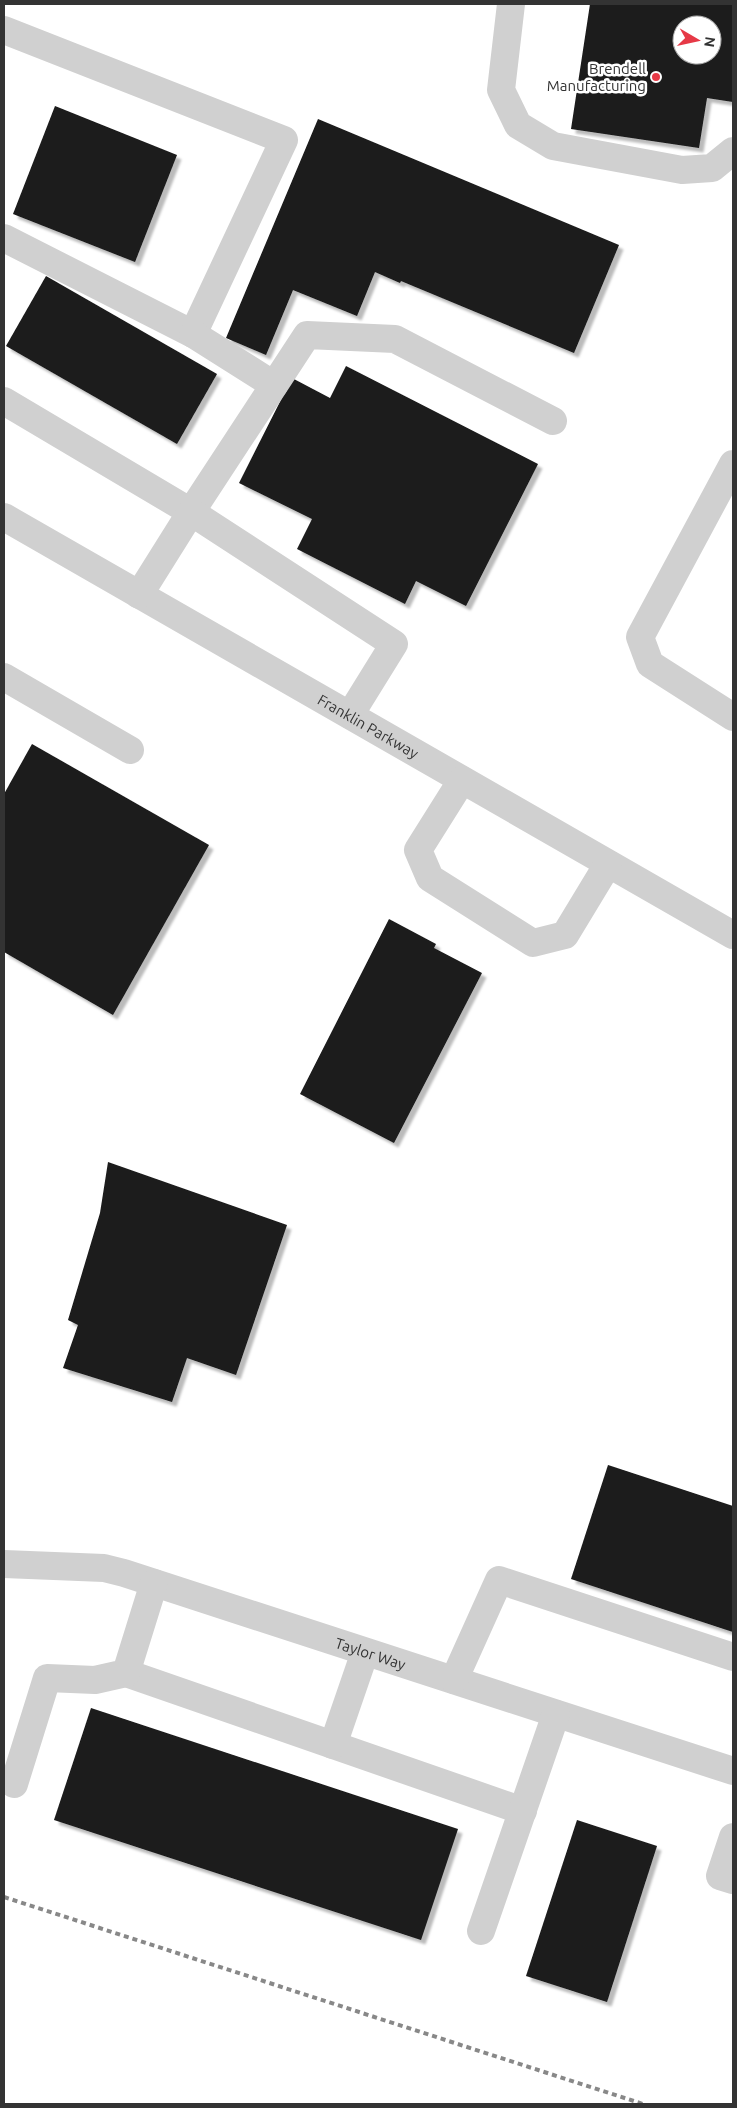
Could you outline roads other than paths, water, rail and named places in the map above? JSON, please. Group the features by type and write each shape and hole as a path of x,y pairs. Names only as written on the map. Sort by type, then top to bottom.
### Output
{"street":[{"path":"512,4 501,90 518,125 554,146 682,170 712,168 733,151"},
{"path":"6,37 284,140 193,334"},
{"path":"4,238 193,334 274,385"},
{"path":"140,595 190,512 307,335 395,339 553,421"},
{"path":"4,400 190,512 394,644 350,715"},
{"path":"733,464 640,637 650,664 733,717"},
{"name":"Franklin Parkway","path":"4,517 733,935"},
{"path":"4,676 130,750"},
{"path":"462,780 418,850 430,878 532,943 565,935 608,864"},
{"name":"Taylor Way","path":"4,1564 104,1568 733,1771"},
{"path":"454,1680 498,1580 733,1657"},
{"path":"126,1674 154,1583"},
{"path":"333,1745 365,1652"},
{"path":"14,1784 47,1678 96,1680 126,1674 523,1811"},
{"path":"481,1931 556,1714"},
{"path":"733,1837 720,1876 733,1880"}],"railway":[{"path":"4,1897 643,2104"}],"place":[{"name":"Brendell Manufacturing","path":"656,77"}]}
